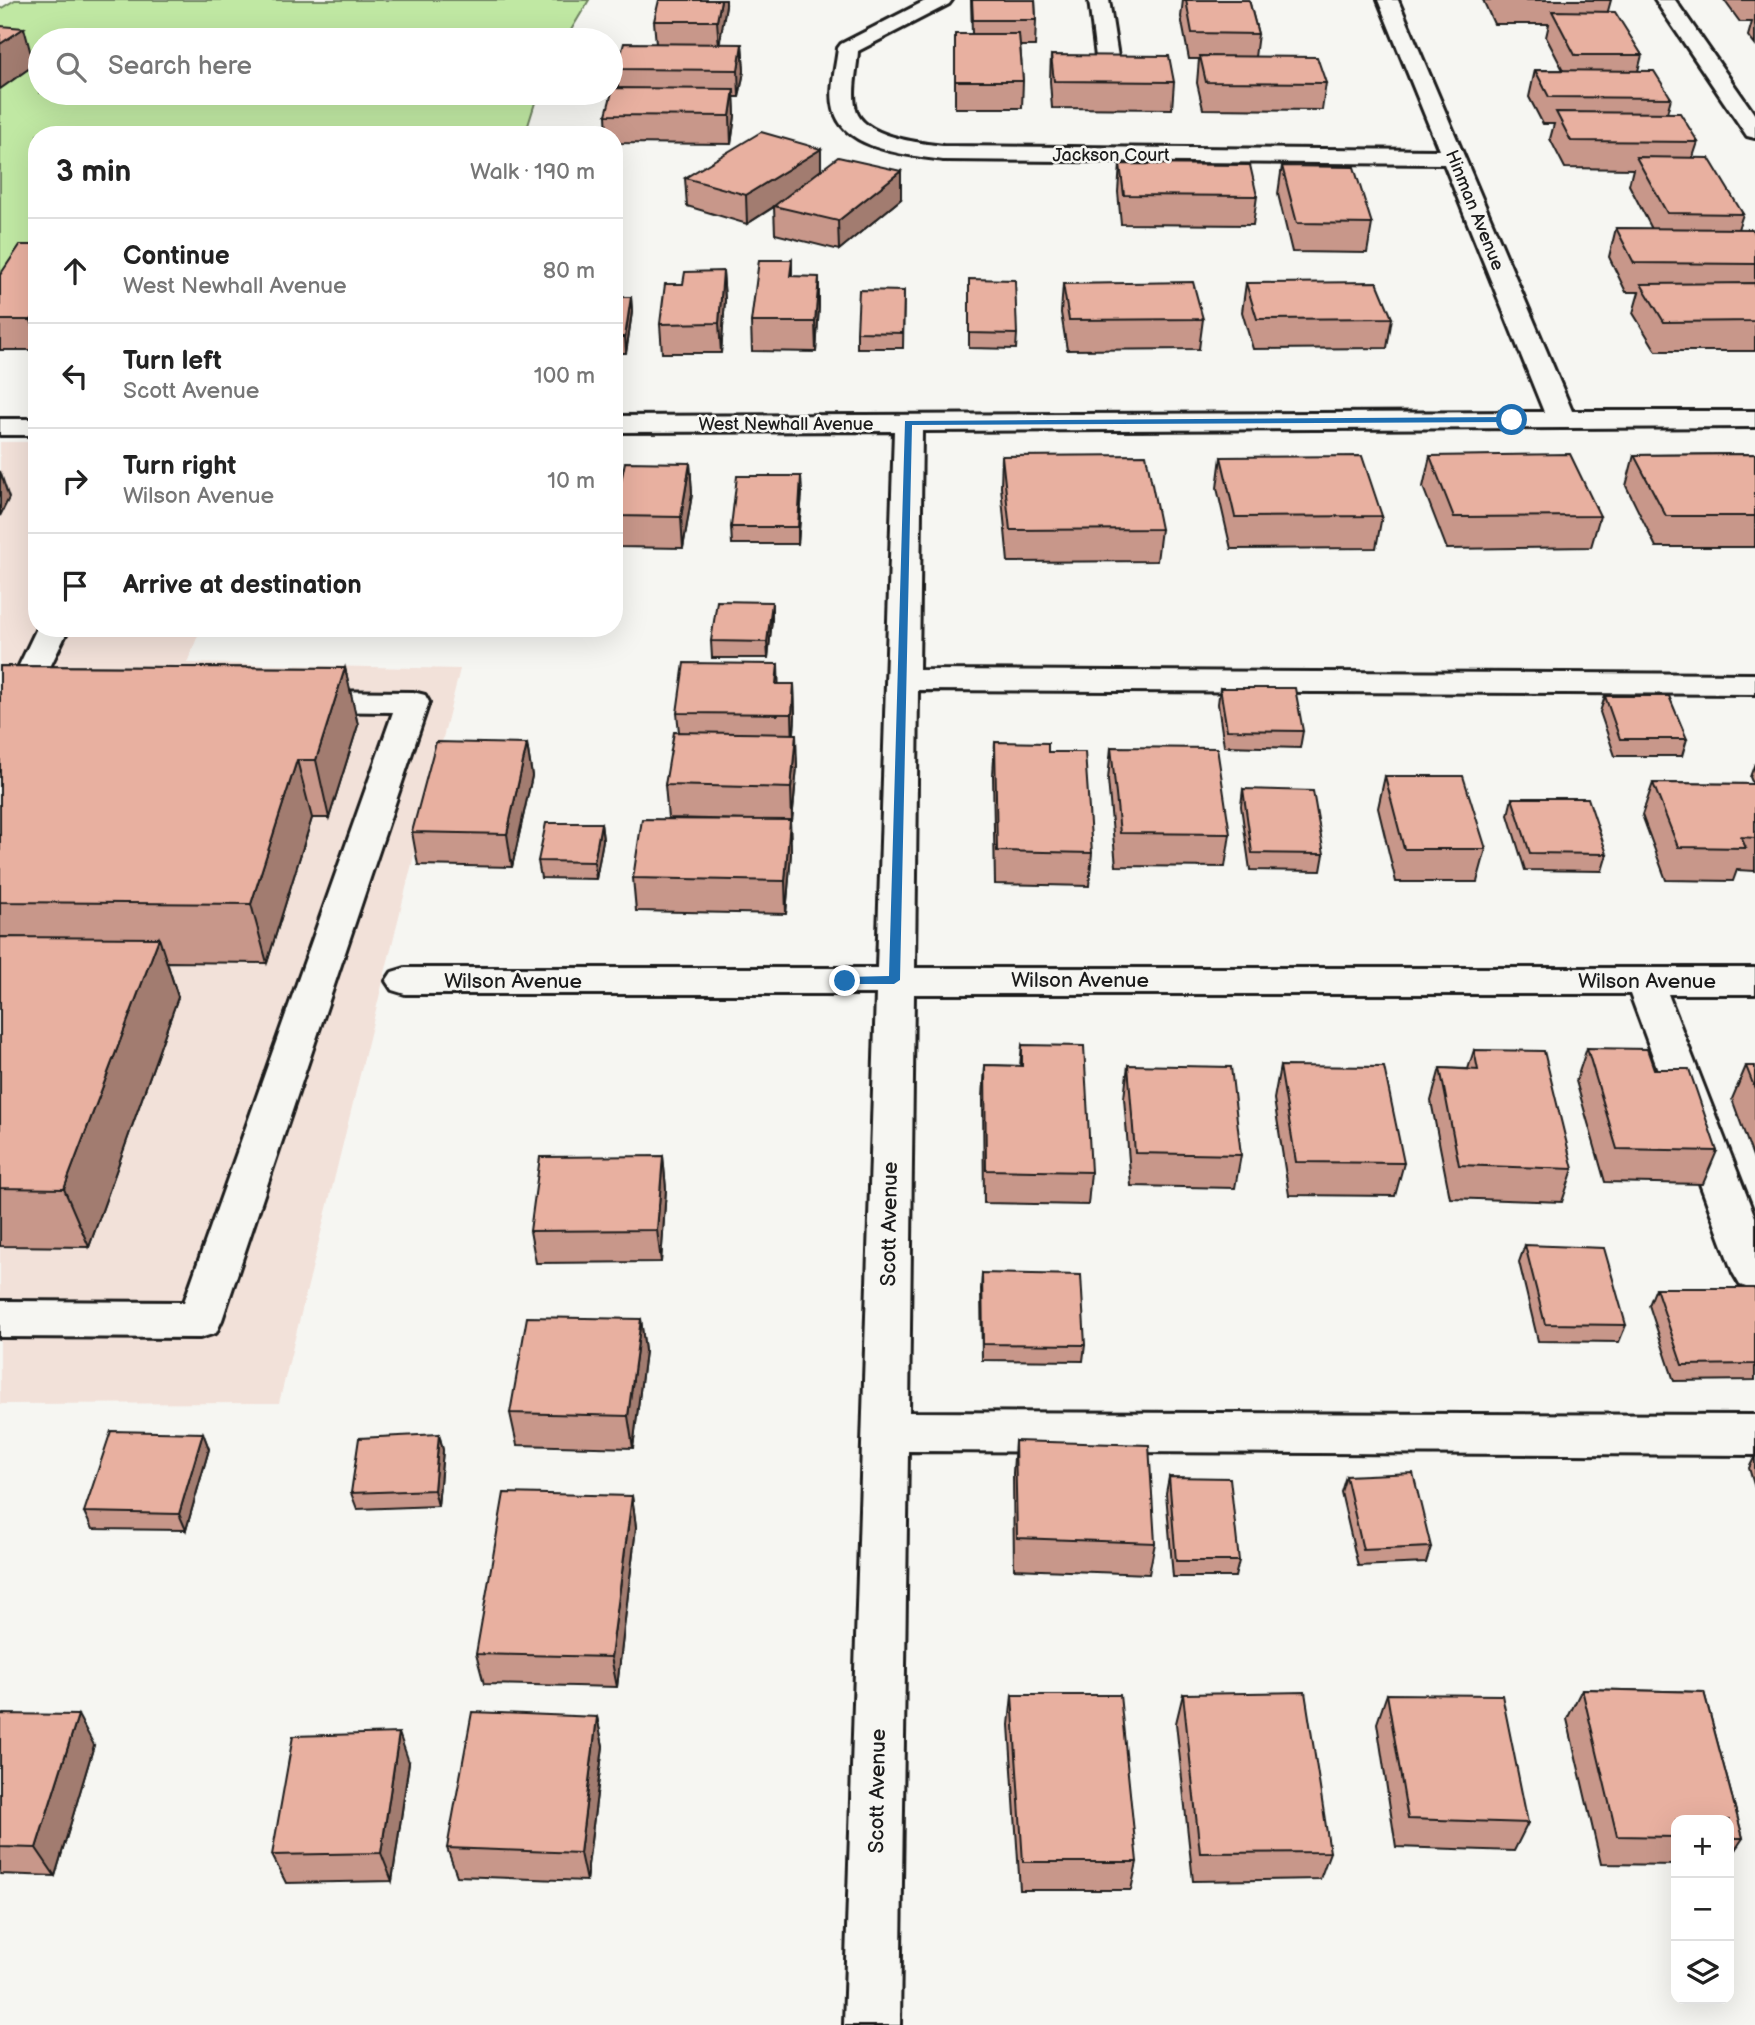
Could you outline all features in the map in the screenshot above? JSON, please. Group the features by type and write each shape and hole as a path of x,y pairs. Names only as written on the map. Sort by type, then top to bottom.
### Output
{"street":[{"name":"Jackson Court","path":"942,0 848,48 844,101 848,119 864,132 906,147 943,153 1453,157"},
{"path":"1099,0 1107,57"},
{"name":"Hinman Avenue","path":"1388,0 1561,419"},
{"path":"1665,0 1755,131"},
{"name":"West Newhall Avenue","path":"623,425 1755,419"},
{"name":"Scott Avenue","path":"872,2025 908,423"},
{"path":"0,427 28,427"},
{"path":"10,699 48,637"},
{"path":"901,680 1755,684"},
{"path":"10,699 60,700"},
{"path":"0,1320 200,1320 413,702 264,701"},
{"name":"Wilson Avenue","path":"405,981 1755,981"},
{"path":"1644,981 1755,1273"},
{"path":"885,1430 1755,1435"}],"shaded area":[{"path":"0,442 28,442 28,637 197,637 187,663 460,669 279,1403 0,1404"}],"green space":[{"path":"15,0 589,0 572,28 28,28 28,105 534,105 528,126 28,126 28,273 0,287 0,9"}],"building":[{"path":"659,0 721,0 717,21 654,21"},
{"path":"972,0 1035,0 1036,20 973,20"},
{"path":"1186,0 1249,0 1258,34 1192,33"},
{"path":"1552,11 1615,12 1642,55 1575,55"},
{"path":"0,26 24,28 0,44"},
{"path":"955,34 1019,34 1023,81 955,81"},
{"path":"624,43 742,44 738,70 623,69"},
{"path":"1051,55 1169,56 1174,82 1054,81"},
{"path":"1200,56 1317,57 1326,83 1206,82"},
{"path":"1535,70 1654,71 1671,98 1549,97"},
{"path":"623,88 734,89 730,116 606,115 609,105 623,105"},
{"path":"1556,112 1680,113 1698,142 1571,141"},
{"path":"761,132 821,149 746,195 685,178"},
{"path":"838,157 901,171 838,221 774,206"},
{"path":"1636,157 1709,158 1743,214 1667,213"},
{"path":"1120,164 1250,165 1257,196 1124,195"},
{"path":"1282,166 1354,167 1372,224 1297,223"},
{"path":"1616,228 1752,229 1755,234 1755,264 1634,263"},
{"path":"20,245 28,245 28,320 0,320 0,275"},
{"path":"759,260 792,260 790,276 819,277 815,322 751,322"},
{"path":"723,271 719,323 660,324 665,284 683,284 685,272"},
{"path":"969,279 1015,280 1017,334 969,333"},
{"path":"1193,282 1203,319 1069,320 1063,284"},
{"path":"1377,282 1392,318 1257,319 1246,283"},
{"path":"1755,283 1755,321 1664,322 1641,284"},
{"path":"859,290 904,291 903,333 857,332"},
{"path":"623,297 631,297 625,337"},
{"path":"1570,454 1600,516 1454,517 1430,456"},
{"path":"1755,454 1755,516 1666,516 1634,455"},
{"path":"1146,455 1161,529 1010,530 1002,456"},
{"path":"1362,456 1382,516 1235,517 1221,457"},
{"path":"625,462 690,463 681,517 623,516"},
{"path":"737,476 801,476 798,527 731,527"},
{"path":"717,601 772,602 767,642 711,641"},
{"path":"684,663 778,664 776,684 794,684 792,714 677,713"},
{"path":"0,666 345,668 316,760 297,760 251,904 0,902"},
{"path":"1220,688 1295,688 1303,731 1227,730"},
{"path":"1605,696 1669,696 1687,739 1620,739"},
{"path":"674,732 796,734 791,788 665,785"},
{"path":"436,742 527,744 507,834 412,832"},
{"path":"995,742 1048,743 1048,752 1085,752 1092,853 997,851"},
{"path":"1111,747 1217,748 1230,834 1120,833"},
{"path":"1385,776 1463,776 1486,849 1404,849"},
{"path":"1653,783 1754,784 1755,838 1741,837 1746,848 1678,847"},
{"path":"1243,789 1313,791 1324,854 1252,853"},
{"path":"1512,798 1588,798 1607,854 1530,853"},
{"path":"642,819 790,820 785,881 633,878"},
{"path":"546,823 601,823 594,862 538,861"},
{"path":"0,937 159,938 64,1189 0,1188"},
{"path":"1022,1045 1084,1046 1091,1172 986,1170 985,1065 1022,1066"},
{"path":"1587,1048 1647,1049 1654,1069 1689,1069 1717,1151 1617,1149"},
{"path":"1474,1050 1544,1051 1573,1169 1459,1165 1440,1068 1478,1070"},
{"path":"1128,1065 1231,1067 1241,1155 1135,1153"},
{"path":"1280,1066 1384,1067 1404,1163 1296,1162"},
{"path":"1746,1066 1755,1066 1755,1089"},
{"path":"663,1156 657,1230 530,1231 540,1157"},
{"path":"1525,1245 1604,1248 1626,1325 1545,1324"},
{"path":"982,1273 1081,1275 1085,1345 983,1344"},
{"path":"1656,1288 1754,1288 1755,1364 1682,1365"},
{"path":"527,1317 641,1319 628,1416 510,1413"},
{"path":"111,1431 203,1433 179,1514 84,1512"},
{"path":"439,1434 434,1490 351,1493 359,1438"},
{"path":"1015,1441 1149,1445 1155,1543 1017,1538"},
{"path":"1413,1473 1431,1547 1363,1550 1346,1476"},
{"path":"1169,1477 1230,1478 1239,1561 1176,1561"},
{"path":"504,1493 632,1496 611,1657 476,1654"},
{"path":"1582,1689 1704,1692 1743,1838 1734,1838 1734,1815 1671,1815 1671,1837 1617,1836"},
{"path":"1305,1692 1330,1852 1200,1853 1183,1694"},
{"path":"1387,1694 1502,1695 1528,1823 1408,1819"},
{"path":"1012,1695 1120,1695 1137,1862 1023,1862"},
{"path":"472,1712 597,1717 580,1853 447,1848"},
{"path":"0,1714 78,1715 36,1848 0,1847"},
{"path":"399,1733 381,1853 272,1855 293,1736"}],"route":[{"path":"845,981 894,980 908,423 1512,420"}]}
